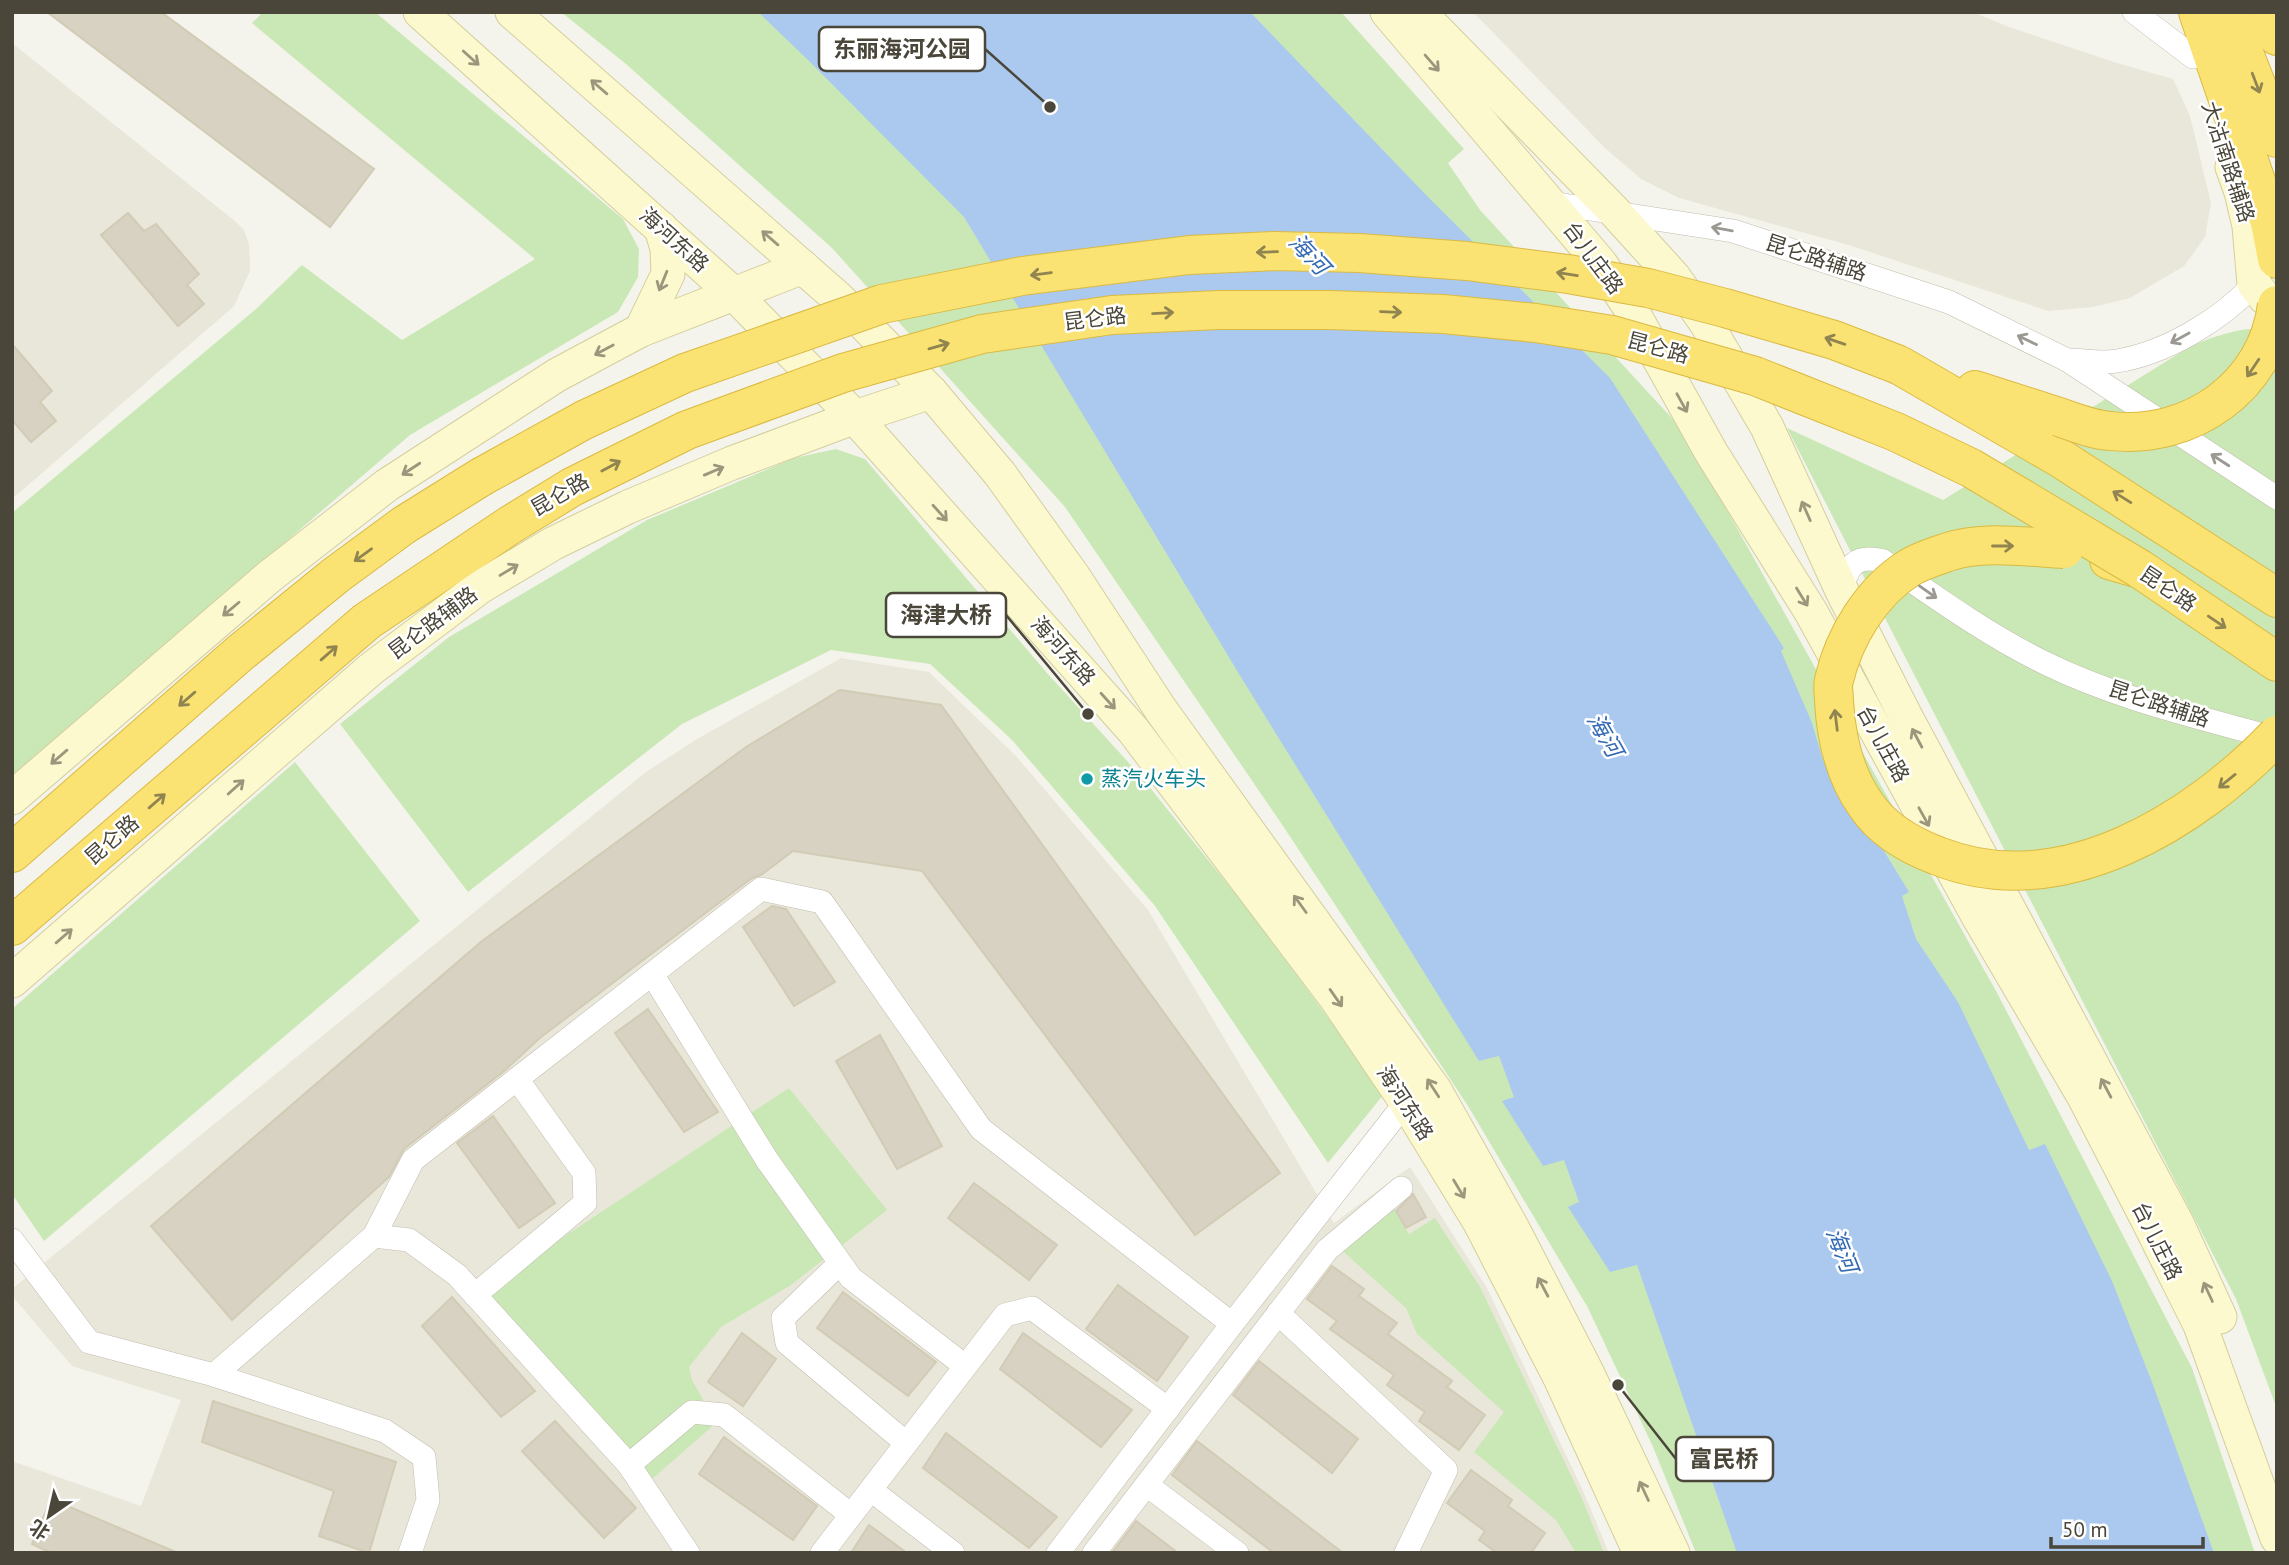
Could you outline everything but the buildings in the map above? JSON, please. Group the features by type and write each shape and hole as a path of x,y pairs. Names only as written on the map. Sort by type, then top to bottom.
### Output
{"highway":[{"path":"12,853 230,662 335,575 404,525 481,477 584,420 685,373 882,304 1022,276 1189,255 1275,251 1359,253 1467,261 1648,288 1724,308 1834,340 1899,365 2096,429 2129,432 2185,424 2218,406 2244,380 2264,350 2271,288 2270,222 2198,12"},
{"path":"2228,12 2277,138"},
{"path":"2267,12 2277,36"},
{"name":"昆仑路","path":"12,926 367,621 510,525 572,487 687,430 843,373 982,334 1112,315 1218,310 1443,314 1612,335 1755,376 1896,432 1971,468 2140,569 2277,662"},
{"path":"1899,365 2060,458 2277,598"},
{"path":"2180,534 2277,580"},
{"path":"2140,569 2064,549 1999,545 1950,551 1909,568 1872,599 1845,646 1833,682 1840,746 1848,774 1867,807 1891,831 1922,850 1955,863 1994,870 2029,870 2070,863 2110,851 2180,816 2232,777 2277,737"}],"main road":[{"name":"海河东路","path":"420,12 661,228 726,297 853,415 1133,730 1335,997 1406,1102 1479,1221 1560,1378 1640,1553"},
{"name":"海河东路","path":"512,12 839,299 931,392 1000,474 1074,577 1169,720 1435,1090 1512,1227 1586,1370 1673,1553"},
{"name":"台儿庄路","path":"1387,12 1601,264 1634,314 1690,417 1811,612 1979,918 2084,1097 2200,1325 2277,1538"},
{"name":"台儿庄路","path":"1419,12 1614,211 1674,277 1706,323 1767,427 1842,591 1905,715 2177,1223 2222,1321 2277,1470"},
{"name":"大沽南路辅路","path":"2179,12 2241,192 2250,234 2271,288"},
{"path":"641,330 668,274 667,249 661,228"},
{"path":"12,798 250,593 387,485 557,375 641,330 803,267"},
{"path":"726,297 798,282 821,288 839,299"},
{"path":"853,415 895,386 900,373 895,355"},
{"path":"853,415 931,392"},
{"name":"昆仑路辅路","path":"12,981 360,678 480,587 554,543 628,507 853,415"},
{"path":"820,430 836,430 856,436 895,462"}],"street":[{"path":"2134,12 2193,57"},
{"name":"昆仑路辅路","path":"1550,203 1733,231 1949,302 2067,360 2277,498"},
{"name":"昆仑路辅路","path":"2067,360 2116,361 2161,348 2271,288"},
{"name":"昆仑路辅路","path":"1842,591 1848,569 1857,561 1869,557 1883,561 1960,614 2045,663 2145,703 2277,737"},
{"path":"214,1375 374,1236 413,1160 761,889 822,902 981,1129 1232,1324"},
{"path":"652,974 766,1160 851,1278 965,1366"},
{"path":"475,1294 585,1203 584,1173 517,1079"},
{"path":"1058,1553 1232,1324 1406,1102"},
{"path":"1094,1553 1327,1250 1401,1188"},
{"path":"374,1236 409,1240 457,1275 629,1465 688,1553"},
{"path":"12,1240 89,1342 214,1375 385,1431 424,1457 428,1500 410,1553"},
{"path":"840,1263 783,1318 787,1343 906,1443"},
{"path":"822,1553 1005,1315 1032,1308 1168,1409"},
{"path":"1279,1313 1446,1470 1406,1553"},
{"path":"629,1465 692,1412 724,1415 851,1515"},
{"path":"1147,1485 1237,1553"},
{"path":"871,1490 953,1553"}],"shaded area":[{"path":"1473,12 1973,12 2009,27 2173,79 2190,116 2211,203 2205,237 2184,266 2130,298 2093,307 2048,311 1852,246 1679,198 1641,179 1605,148"},
{"path":"12,43 236,222 244,230 249,244 250,271 234,306 12,499"},
{"path":"841,658 929,672 1015,755 1148,910 1334,1223 1410,1167 1487,1288 1584,1493 1609,1553 12,1553 12,1461 141,1506 181,1400 72,1366 12,1296 12,1289 646,772 697,739"}],"green space":[{"path":"263,12 375,12 623,219 639,249 638,277 618,312 410,435 12,777 12,513 256,309 302,265 402,340 535,259 252,23"},
{"path":"561,12 1341,12 1464,149 1448,163 1480,210 1681,428 1996,991 2192,1368 2255,1553 1696,1553 1653,1447 1588,1308 1468,1106 1283,826 1065,507 832,248 626,64"},
{"path":"2262,328 2277,332 2277,1409 2236,1299 1787,428 1943,500 2191,346 2225,334"},
{"path":"836,449 865,459 1047,673 1139,774 1254,917 1384,1094 1328,1163 1155,906 1012,740 930,664 831,650 682,724 468,892 340,724 449,637 647,520 794,458"},
{"path":"295,762 420,921 44,1241 12,1194 12,1009"},
{"path":"789,1088 887,1210 791,1285 721,1327 689,1367 692,1380 716,1423 651,1480 483,1290"},
{"path":"1385,1194 1409,1234 1435,1218 1479,1285 1581,1496 1604,1553 1576,1553 1556,1520 1474,1452 1504,1412 1417,1334 1406,1308 1336,1242"}],"water":[{"name":"海河","path":"758,12 1250,12 1430,199 1610,378 1784,648 1781,651 1812,723 1823,760 1850,795 1909,892 1902,896 1916,939 1958,1002 2029,1150 2045,1144 2112,1281 2214,1553 1737,1553 1637,1265 1610,1272 1568,1207 1579,1202 1564,1160 1543,1166 1502,1101 1514,1097 1499,1056 1479,1061 1239,674 964,217"}],"place":[{"name":"东丽海河公园","path":"1050,107"},
{"name":"海津大桥","path":"1088,714"},
{"name":"蒸汽火车头","path":"1087,779"},
{"name":"富民桥","path":"1618,1385"}]}
